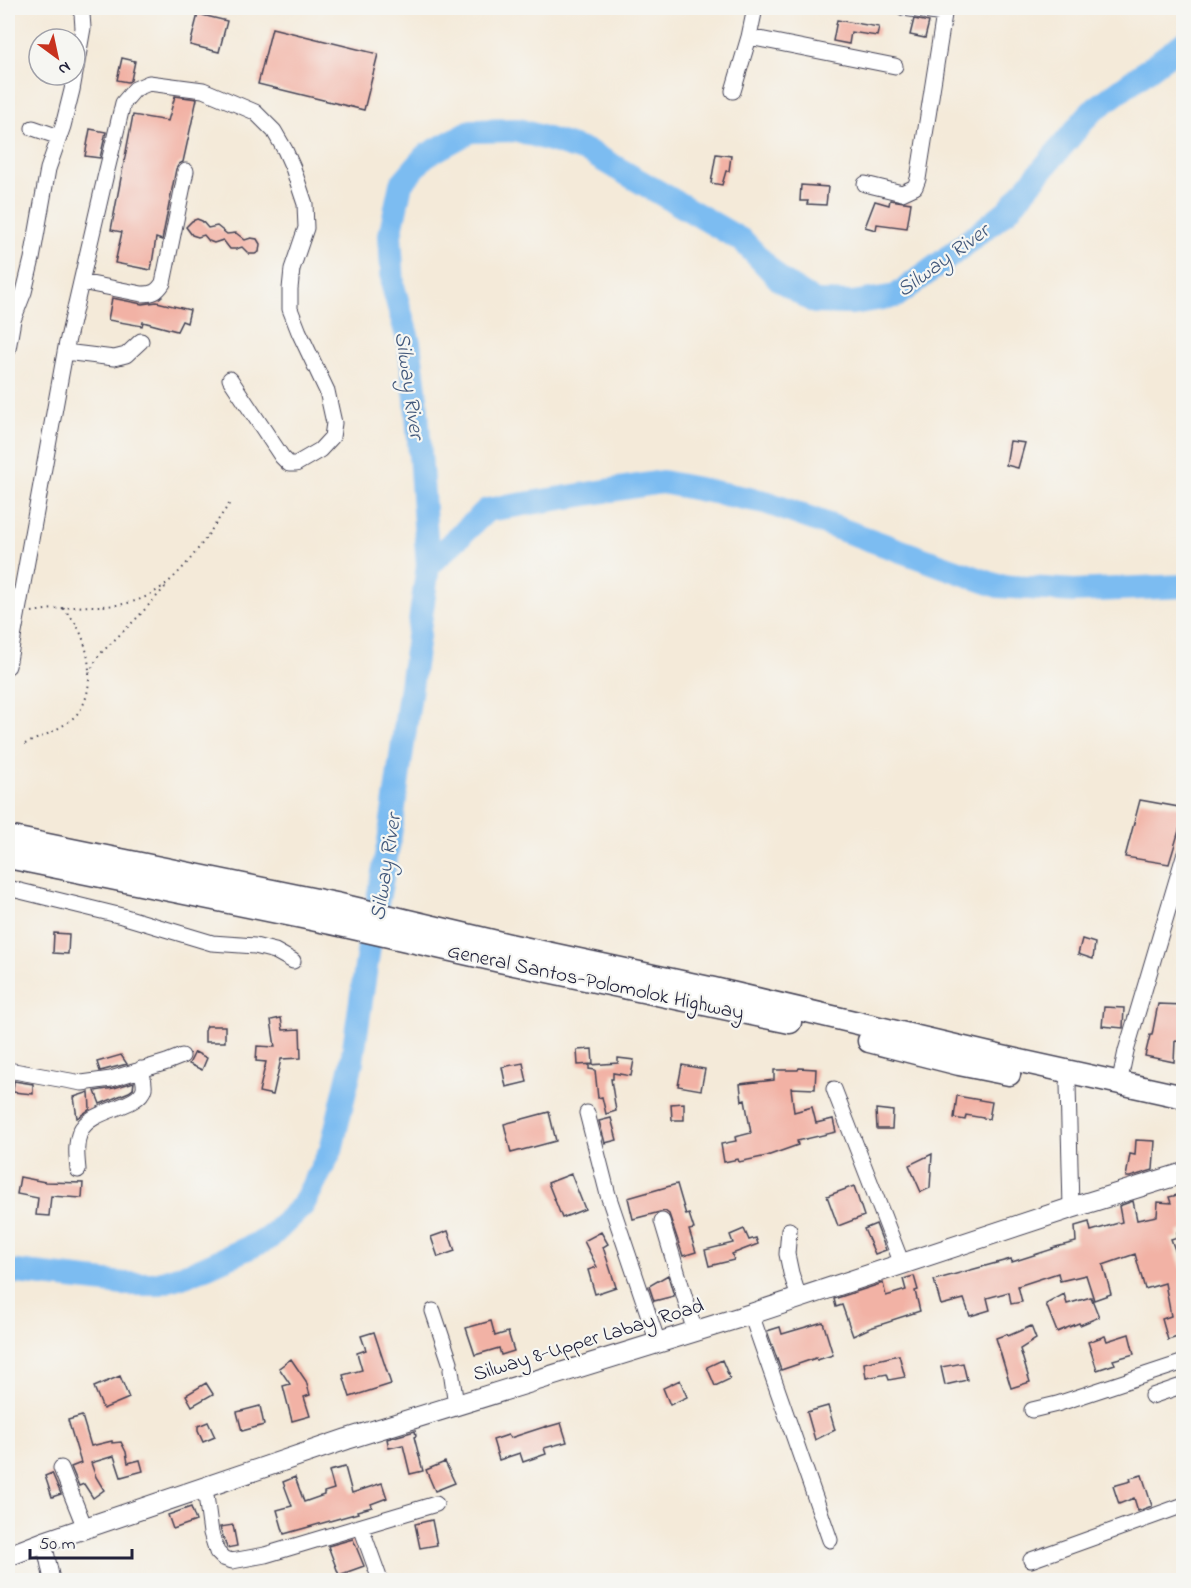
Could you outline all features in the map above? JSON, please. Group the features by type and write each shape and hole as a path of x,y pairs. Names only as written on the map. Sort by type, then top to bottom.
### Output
{"highway":[{"path":"8,837 425,934 509,945 714,989 1119,1084 1184,1097"},
{"path":"8,857 334,913"},
{"name":"General Santos-Polomolok Highway","path":"425,934 575,977 795,1023 959,1064 1068,1084 1184,1110"}],"main road":[{"name":"Silway 8-Upper Labay Road","path":"8,1556 347,1439 695,1332 1184,1173"}],"street":[{"path":"8,349 13,320 24,292 32,258 48,169 72,90 83,28 79,8"},
{"path":"734,91 755,8"},
{"path":"865,184 902,193 915,187 918,179 944,11 904,8"},
{"path":"749,37 895,66"},
{"path":"8,666 65,352 123,103 135,89 148,83 203,90 255,112 274,131 285,150 305,204 306,228 292,269 290,309 327,391 334,423 332,437 320,450 296,465 289,464 230,379"},
{"path":"33,128 59,137"},
{"path":"81,282 142,294 157,291 163,283 186,171"},
{"path":"65,352 114,358 126,355 141,341"},
{"path":"1119,1084 1128,1041 1184,856"},
{"path":"8,888 122,916 212,942 255,946 275,951 293,961"},
{"path":"8,1070 82,1083 111,1079 182,1056"},
{"path":"78,1170 77,1150 80,1132 95,1117 133,1101 140,1095 144,1089 141,1069"},
{"path":"1068,1084 1071,1208"},
{"path":"834,1089 902,1264"},
{"path":"587,1113 608,1195 658,1343"},
{"path":"662,1221 695,1332"},
{"path":"789,1230 787,1254 799,1298"},
{"path":"433,1311 446,1346 456,1406"},
{"path":"751,1314 830,1540"},
{"path":"1032,1410 1057,1404 1184,1362"},
{"path":"1152,1396 1184,1385"},
{"path":"62,1468 85,1528"},
{"path":"205,1488 211,1533 217,1552 223,1558 232,1561 266,1555 435,1504"},
{"path":"1031,1560 1184,1505"},
{"path":"361,1527 380,1581"},
{"path":"44,1542 52,1581"}],"path":[{"path":"89,674 99,655 185,567 230,503"},
{"path":"17,614 122,604 143,599 170,582"},
{"path":"25,744 59,728 78,713 88,692 87,648 77,625 63,608"}],"building":[{"path":"198,14 227,21 219,52 190,45"},
{"path":"914,19 929,22 925,38 910,35"},
{"path":"837,20 879,27 877,36 851,32 849,44 833,41"},
{"path":"272,28 378,54 364,110 258,84"},
{"path":"122,58 135,61 131,80 128,82 117,80"},
{"path":"175,96 197,99 183,162 176,169 162,240 156,238 151,270 115,263 122,232 111,230 133,115 168,121"},
{"path":"90,129 106,132 100,158 85,156"},
{"path":"716,154 731,156 729,171 726,171 722,185 711,183"},
{"path":"801,185 828,187 826,205 807,204 808,201 800,201"},
{"path":"890,200 911,203 907,228 877,224 876,230 865,227 875,201 889,205"},
{"path":"197,219 208,228 217,226 227,234 236,233 245,240 257,239 260,244 259,252 249,254 242,247 230,249 223,240 214,243 204,235 198,237 192,235 186,227"},
{"path":"112,298 142,304 157,302 190,310 187,323 182,321 177,331 143,322 142,326 108,320"},
{"path":"1010,441 1025,443 1018,468 1006,465"},
{"path":"1140,800 1184,808 1169,864 1125,857"},
{"path":"54,933 69,934 68,954 53,953"},
{"path":"1082,939 1095,943 1093,959 1078,954"},
{"path":"1158,1004 1184,1005 1184,1042 1175,1041 1174,1062 1145,1056"},
{"path":"1104,1007 1124,1008 1123,1028 1102,1026"},
{"path":"281,1018 283,1030 300,1029 301,1058 281,1059 273,1095 259,1092 266,1062 256,1061 257,1046 275,1047 271,1020"},
{"path":"207,1026 225,1026 225,1042 205,1042"},
{"path":"592,1049 593,1064 578,1065 577,1050"},
{"path":"195,1052 207,1058 202,1070 189,1064"},
{"path":"121,1055 127,1064 100,1071 97,1062"},
{"path":"618,1058 634,1060 631,1076 613,1073 613,1079 611,1079 616,1111 606,1114 602,1097 598,1098 595,1070 589,1069 589,1065 618,1063"},
{"path":"523,1063 527,1082 506,1087 502,1067"},
{"path":"682,1065 705,1069 701,1090 678,1086"},
{"path":"799,1068 816,1069 815,1089 791,1088 794,1112 812,1107 816,1123 833,1119 836,1132 797,1141 798,1145 767,1156 739,1162 738,1159 724,1162 721,1144 736,1141 735,1137 751,1133 740,1084 774,1080 774,1070 798,1070"},
{"path":"14,1081 33,1084 33,1094 13,1092"},
{"path":"134,1082 133,1089 129,1092 100,1104 95,1091"},
{"path":"89,1092 90,1109 77,1118 74,1097"},
{"path":"957,1096 992,1102 989,1119 966,1115 965,1120 954,1118"},
{"path":"684,1103 684,1120 672,1120 671,1104"},
{"path":"876,1109 893,1111 892,1129 877,1129"},
{"path":"549,1112 556,1141 511,1153 504,1124"},
{"path":"611,1118 617,1140 605,1143 599,1121"},
{"path":"1136,1140 1155,1141 1153,1170 1126,1177 1130,1154 1135,1155"},
{"path":"932,1154 930,1188 921,1192 909,1165"},
{"path":"571,1174 585,1209 562,1218 548,1183"},
{"path":"20,1177 45,1182 83,1183 82,1198 51,1196 49,1216 36,1215 38,1198 17,1194"},
{"path":"677,1184 686,1215 689,1214 694,1229 689,1230 696,1252 683,1256 669,1214 665,1211 633,1219 628,1198"},
{"path":"854,1186 864,1216 838,1226 827,1196"},
{"path":"1182,1194 1184,1230 1177,1232 1178,1237 1171,1239 1184,1275 1184,1335 1168,1340 1162,1319 1171,1316 1165,1283 1145,1289 1135,1254 1103,1265 1111,1294 1094,1300 1086,1275 1060,1281 1058,1273 1018,1286 1022,1302 1011,1304 1009,1292 987,1298 990,1310 970,1316 964,1299 941,1305 934,1280 1011,1259 1012,1262 1076,1242 1075,1226 1089,1222 1091,1231 1122,1222 1119,1206 1133,1201 1137,1220 1157,1216 1158,1202 1171,1203 1169,1197"},
{"path":"876,1224 886,1250 875,1254 864,1229"},
{"path":"744,1229 749,1240 756,1238 758,1244 732,1254 734,1260 709,1266 705,1250 733,1243 730,1235"},
{"path":"448,1231 455,1251 438,1257 431,1237"},
{"path":"601,1232 608,1244 603,1247 616,1287 595,1294 588,1270 597,1267 584,1241"},
{"path":"668,1275 674,1296 654,1301 649,1286"},
{"path":"914,1276 920,1311 853,1336 842,1305 836,1307 834,1299 883,1283 886,1296 906,1290 903,1279"},
{"path":"1064,1294 1067,1304 1091,1297 1099,1317 1057,1332 1046,1304"},
{"path":"491,1321 495,1336 508,1332 514,1351 501,1355 499,1348 475,1355 466,1328"},
{"path":"823,1322 833,1355 817,1360 816,1358 781,1370 767,1331 780,1327 782,1334"},
{"path":"1031,1326 1036,1339 1020,1349 1030,1382 1011,1388 996,1338 1007,1334 1008,1336"},
{"path":"374,1332 391,1384 350,1397 343,1375 362,1370 357,1353 366,1350 361,1336"},
{"path":"1129,1334 1134,1354 1113,1360 1115,1364 1097,1370 1088,1342 1105,1336 1107,1341"},
{"path":"899,1355 905,1377 889,1380 887,1374 866,1378 864,1363"},
{"path":"291,1359 306,1381 310,1395 304,1397 310,1416 292,1421 283,1386 290,1384 279,1368"},
{"path":"722,1360 730,1379 715,1386 707,1367"},
{"path":"963,1363 967,1380 945,1385 941,1367"},
{"path":"120,1376 129,1398 103,1409 94,1387"},
{"path":"680,1380 687,1397 670,1405 663,1388"},
{"path":"206,1383 213,1394 192,1406 186,1395"},
{"path":"260,1406 264,1425 242,1431 237,1412"},
{"path":"828,1406 835,1430 815,1440 807,1412"},
{"path":"82,1416 91,1446 112,1441 112,1443 121,1442 128,1463 140,1460 143,1471 121,1477 114,1456 91,1463 104,1490 93,1498 84,1484 79,1486 71,1467 81,1463 68,1420"},
{"path":"208,1422 215,1437 203,1442 198,1426"},
{"path":"561,1423 567,1442 544,1448 546,1454 523,1462 520,1453 499,1460 493,1440 508,1435 510,1438"},
{"path":"415,1431 416,1436 414,1437 423,1471 410,1474 403,1445 389,1448 387,1439"},
{"path":"445,1462 455,1483 435,1491 426,1470"},
{"path":"345,1467 352,1493 382,1483 387,1498 371,1504 372,1507 357,1511 358,1513 284,1534 277,1510 292,1506 283,1482 295,1477 304,1502 334,1489 329,1471"},
{"path":"52,1473 61,1494 52,1497 45,1476"},
{"path":"1142,1475 1152,1506 1138,1511 1134,1498 1119,1504 1113,1486"},
{"path":"191,1507 196,1521 173,1529 168,1515"},
{"path":"432,1520 437,1545 420,1548 415,1524"},
{"path":"233,1525 237,1546 227,1548 220,1527"},
{"path":"353,1539 364,1566 339,1575 328,1546"}],"waterway":[{"name":"Silway River","path":"8,1271 124,1284 156,1284 194,1272 268,1239 303,1205 331,1150 352,1061 370,940 389,842 428,566 416,398 409,343 393,286 390,235 401,184 425,156 471,131 518,130 589,152 743,241 780,280 815,302 852,303 896,296 946,259 1007,211 1091,112 1184,43"},
{"path":"428,566 487,510 662,482 765,502 998,586 1074,591 1184,586"}]}
